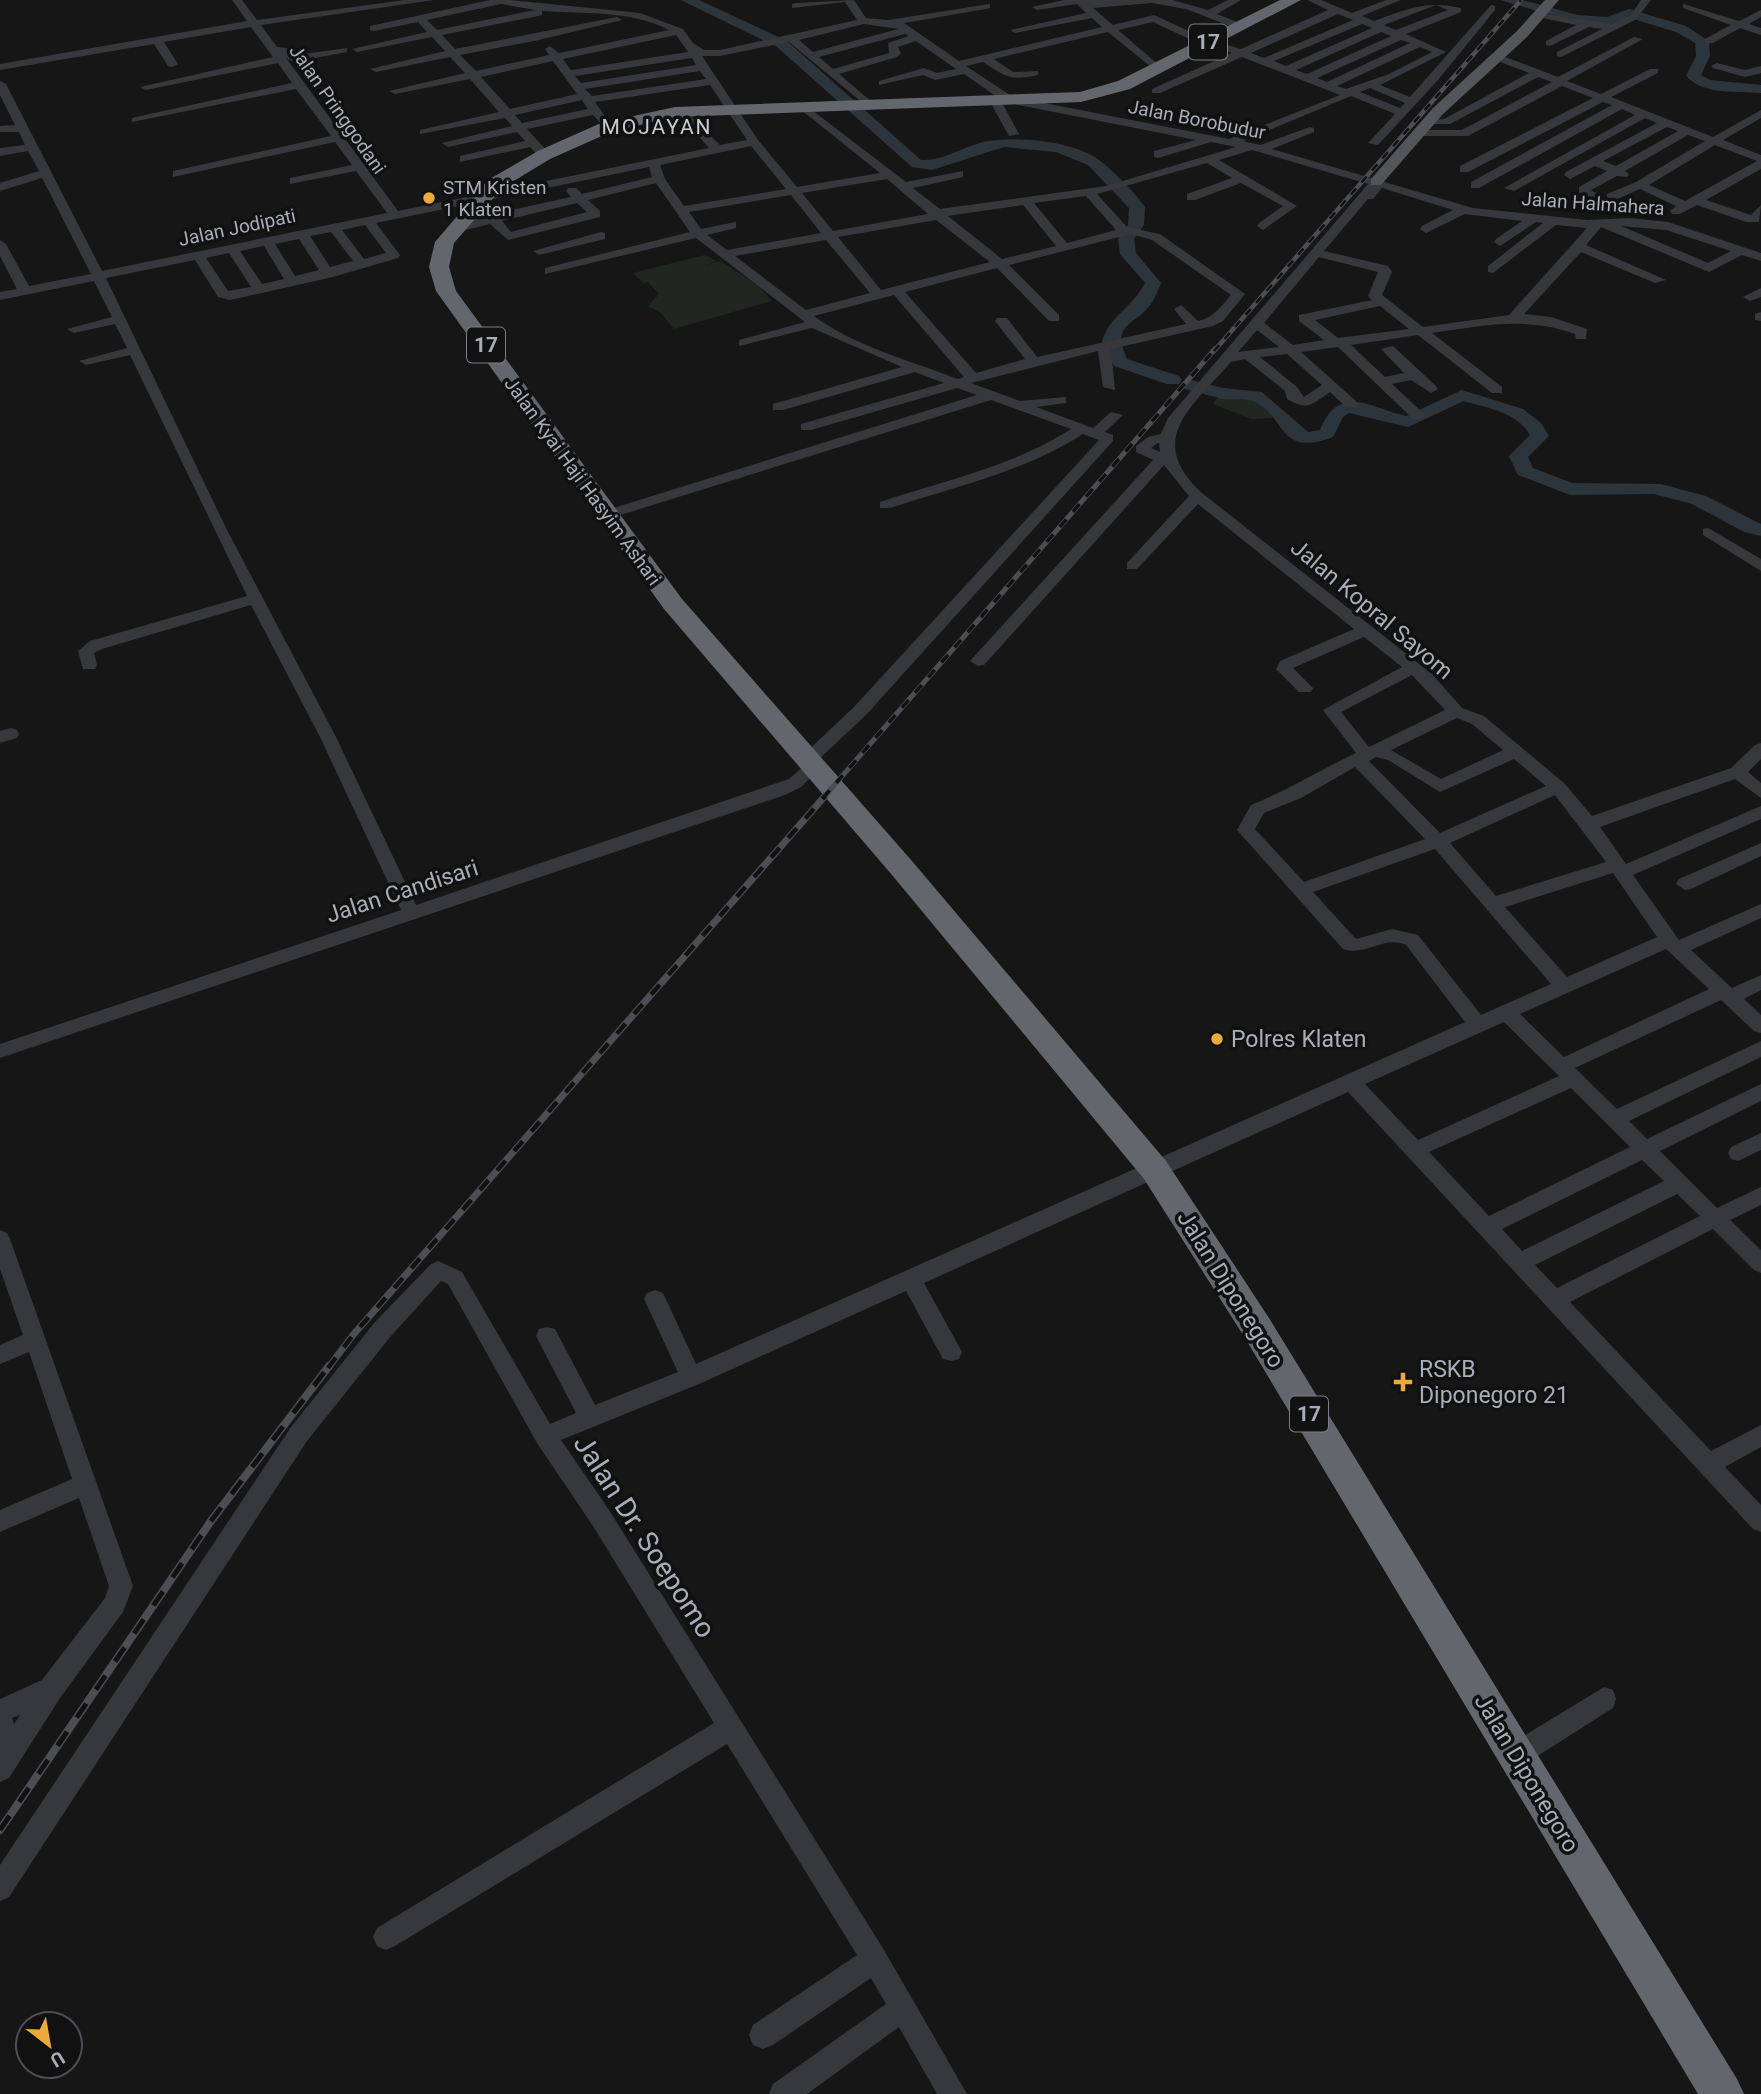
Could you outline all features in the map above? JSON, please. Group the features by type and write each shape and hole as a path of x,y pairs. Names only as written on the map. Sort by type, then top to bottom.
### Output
{"highway":[{"name":"17","path":"1002,100 1081,97 1120,87 1293,0"},
{"path":"1068,113 1064,103 1081,97"},
{"name":"Jalan Kyai Haji Hasyim Ashari","path":"817,769 673,604 446,291 440,278 440,256 454,229 481,198 538,149 601,119 683,112 1002,100"},
{"name":"Jalan Diponegoro","path":"817,769 1155,1170 1244,1306 1722,2094"}],"main road":[{"path":"1378,183 1424,127 1544,9"}],"street":[{"name":"Jalan Pringgodani","path":"237,0 394,214"},
{"path":"0,67 254,21 429,0"},
{"path":"796,6 842,0"},
{"path":"849,0 863,21"},
{"path":"1037,7 1162,0 1188,6 1238,26"},
{"path":"1188,6 1199,0"},
{"path":"1208,15 1236,0"},
{"path":"1312,0 1446,55"},
{"path":"1156,91 1352,0"},
{"path":"1263,62 1396,0"},
{"path":"1286,70 1436,0 1457,10 1308,78"},
{"path":"1586,24 1550,43 1565,52 1633,16 1646,0"},
{"path":"1675,12 1699,0"},
{"path":"448,143 519,127 601,119 557,57 520,17 502,2"},
{"path":"374,28 502,2 603,6 631,16 669,24 679,31 754,142 878,295"},
{"path":"357,49 520,17 549,4"},
{"path":"1060,13 1084,5"},
{"path":"1084,5 1156,68"},
{"path":"1015,30 1084,5"},
{"path":"1687,6 1761,32"},
{"path":"570,73 691,50 720,53 844,28 863,21 892,22 922,12 979,8"},
{"path":"1374,143 1413,102 1446,55 1491,8"},
{"path":"1544,9 1586,24 1612,27"},
{"path":"1709,41 1761,13"},
{"path":"376,69 631,16"},
{"path":"420,18 437,33 538,149"},
{"path":"913,62 935,78 985,58 1156,19 1239,54 1403,113"},
{"path":"892,22 963,67 1002,100 1013,134"},
{"path":"810,55 906,30"},
{"path":"395,91 679,31"},
{"path":"829,73 893,55 896,53 892,45 918,37"},
{"path":"1424,127 1464,134 1637,38"},
{"path":"157,40 172,64"},
{"path":"782,40 810,55 856,105"},
{"path":"1327,86 1420,43"},
{"path":"146,86 278,55 283,50 296,59 342,50"},
{"path":"424,132 702,66 720,53"},
{"path":"1230,142 1446,55"},
{"path":"1496,57 1667,122 1761,162 1662,219"},
{"path":"985,58 1011,76 1034,73"},
{"path":"1717,66 1745,74 1761,69"},
{"path":"883,83 924,71"},
{"path":"1464,169 1654,71"},
{"path":"1424,127 1446,122 1538,73"},
{"path":"585,94 712,81"},
{"path":"0,84 119,319 255,599 328,737 411,913"},
{"path":"1369,84 1413,102"},
{"path":"136,120 299,85"},
{"name":"Jalan Borobudur","path":"1002,100 1230,142 1378,183"},
{"path":"1475,185 1621,105"},
{"path":"804,107 935,215 999,263 1054,318"},
{"path":"683,112 718,149"},
{"path":"1688,131 1583,191 1610,202 1761,113"},
{"path":"1510,188 1645,114"},
{"path":"1570,174 1667,122"},
{"path":"0,129 24,128"},
{"path":"726,254 935,215 1107,189 1257,148 1310,130"},
{"path":"1531,136 1573,153"},
{"path":"177,174 337,138"},
{"path":"1158,154 1212,139"},
{"name":"Jalan Jodipati","path":"0,296 754,142"},
{"path":"1745,153 1761,142"},
{"path":"0,152 33,147"},
{"path":"464,159 538,149"},
{"path":"1210,160 1242,178 1267,200 1291,207 1263,226"},
{"path":"1594,162 1693,203 1750,219 1755,219 1761,209"},
{"path":"653,163 659,179 697,233 809,319 845,340 915,368 966,380 992,395 1089,430"},
{"path":"294,181 358,167"},
{"path":"0,187 46,173"},
{"path":"902,187 959,174"},
{"path":"679,210 718,198 792,191 887,176"},
{"path":"1191,197 1242,178"},
{"path":"454,229 659,179"},
{"path":"492,218 508,236 597,213 563,181"},
{"path":"978,662 1165,450 1173,421 1378,183"},
{"name":"Jalan Halmahera","path":"1378,183 1463,210 1481,213 1601,224 1662,219 1682,230 1761,257"},
{"path":"806,428 1034,362 1195,326 1218,318 1239,294 1156,237 1130,230 1089,192"},
{"path":"1025,200 1063,246"},
{"path":"1426,229 1463,210"},
{"path":"1453,227 1481,213"},
{"path":"1500,242 1534,218"},
{"path":"578,219 587,228 595,228 601,236 613,241 624,252"},
{"path":"198,255 224,295 259,290 362,265 394,254 368,220"},
{"path":"1493,269 1553,220"},
{"path":"1515,317 1601,224 1709,268 1742,250"},
{"path":"550,271 732,225"},
{"path":"334,227 362,265"},
{"path":"744,343 878,295 1130,230"},
{"path":"302,233 328,274"},
{"path":"538,250 601,236"},
{"path":"267,241 293,282"},
{"path":"0,244 25,290"},
{"path":"1580,247 1660,280"},
{"path":"232,248 259,290"},
{"path":"1318,253 1386,272 1374,294 1381,302 1497,390"},
{"path":"0,271 14,267"},
{"path":"897,291 966,380"},
{"path":"1381,302 1304,318 1338,343 1418,416"},
{"path":"1181,309 1195,326"},
{"path":"1227,358 1515,317 1553,321 1583,332 1581,336"},
{"path":"74,329 119,319"},
{"path":"1002,321 1034,362"},
{"path":"1256,324 1290,349 1351,404"},
{"path":"1105,346 1110,387"},
{"path":"1388,349 1431,390"},
{"path":"86,361 134,350"},
{"path":"1248,355 1292,390 1292,396 1304,403 1331,386"},
{"path":"778,407 915,368"},
{"path":"1381,382 1414,375"},
{"path":"1475,394 1483,380"},
{"path":"609,514 790,461 839,442 992,395"},
{"path":"1020,405 1061,400"},
{"path":"885,505 1002,467 1089,430 1116,415"},
{"name":"Jalan Candisari","path":"0,1051 779,791 795,783 817,769 860,710 1108,438 1089,430"},
{"name":"Jalan Kopral Sayom","path":"1165,450 1175,472 1197,496 1413,668 1456,712 1478,720 1558,786 1589,824 1672,945 1761,1026"},
{"path":"1132,566 1197,496"},
{"path":"1708,532 1761,566"},
{"path":"89,664 86,651 96,645 255,599"},
{"path":"1305,688 1284,669 1286,665 1366,630"},
{"path":"1413,668 1331,710 1438,841 1564,987"},
{"path":"1456,712 1321,776 1295,794 1257,809 1245,830 1352,945 1406,935 1478,1025"},
{"path":"1589,824 1737,772 1761,749"},
{"path":"1366,755 1394,756 1440,786 1516,751"},
{"path":"1737,772 1761,792"},
{"path":"1302,890 1438,841 1558,786"},
{"path":"1492,904 1620,869 1761,812"},
{"path":"1709,834 1738,859"},
{"path":"1685,884 1761,849"},
{"name":"Jalan Dr. Soepomo","path":"945,2091 904,2007 875,1959 601,1518 545,1436 691,1377 1564,987 1761,911"},
{"path":"1415,1150 1726,995 1761,982"},
{"path":"1507,1013 1715,1218 1759,1257"},
{"path":"1614,1119 1761,1048"},
{"path":"1350,1082 1709,1464 1757,1511"},
{"path":"1487,1227 1761,1093"},
{"path":"1738,1153 1761,1141"},
{"path":"1521,1262 1680,1183"},
{"path":"1556,1299 1761,1195"},
{"path":"0,1240 5,1274 33,1340 121,1586 115,1604 51,1689 5,1761"},
{"path":"0,1888 299,1434 383,1329 432,1274 444,1270 455,1278 545,1436"},
{"path":"911,1279 951,1352"},
{"path":"655,1299 691,1377"},
{"path":"547,1336 591,1419"},
{"path":"0,1355 33,1340"},
{"path":"1709,1464 1761,1435"},
{"path":"0,1521 84,1485"},
{"path":"0,1712 51,1689"},
{"path":"1516,1755 1604,1699"},
{"path":"0,1718 5,1761"},
{"path":"386,1937 731,1727"},
{"path":"763,2035 875,1959"},
{"path":"783,2094 904,2007"}],"shaded area":[{"path":"705,255 717,261 704,266 721,261 758,286 772,301 674,329 661,313 648,306 659,294 648,282 643,283 633,273"},
{"path":"1228,394 1248,395 1259,399 1274,412 1272,418 1251,419 1213,404 1217,398"}],"waterway":[{"path":"688,0 782,44 917,164 932,165 985,146 1004,143 1059,148 1093,162 1137,207 1136,225 1126,239 1128,254 1153,283 1144,302 1114,328 1111,342 1120,362 1173,380"},
{"path":"1507,0 1578,19 1609,21 1629,13 1681,29 1702,41 1703,56 1693,76 1706,84 1761,89"},
{"path":"1191,385 1223,393 1256,396 1265,401 1295,433 1314,438 1327,433 1336,415 1344,408 1362,408 1408,422 1462,395 1507,408 1527,419 1534,427 1540,436 1518,456 1525,471 1570,489 1654,488 1699,500 1751,528 1761,530"}],"railway":[{"path":"1214,351 1521,0"},
{"path":"823,798 1215,349"},
{"path":"328,1368 353,1335 825,796"},
{"path":"0,1830 211,1521 329,1366"}],"place":[{"name":"STM Kristen 1 Klaten","path":"429,198"},
{"name":"Polres Klaten","path":"1217,1039"},
{"name":"RSKB Diponegoro 21","path":"1403,1382"}],"district":[{"name":"MOJAYAN","path":"657,127"}]}
